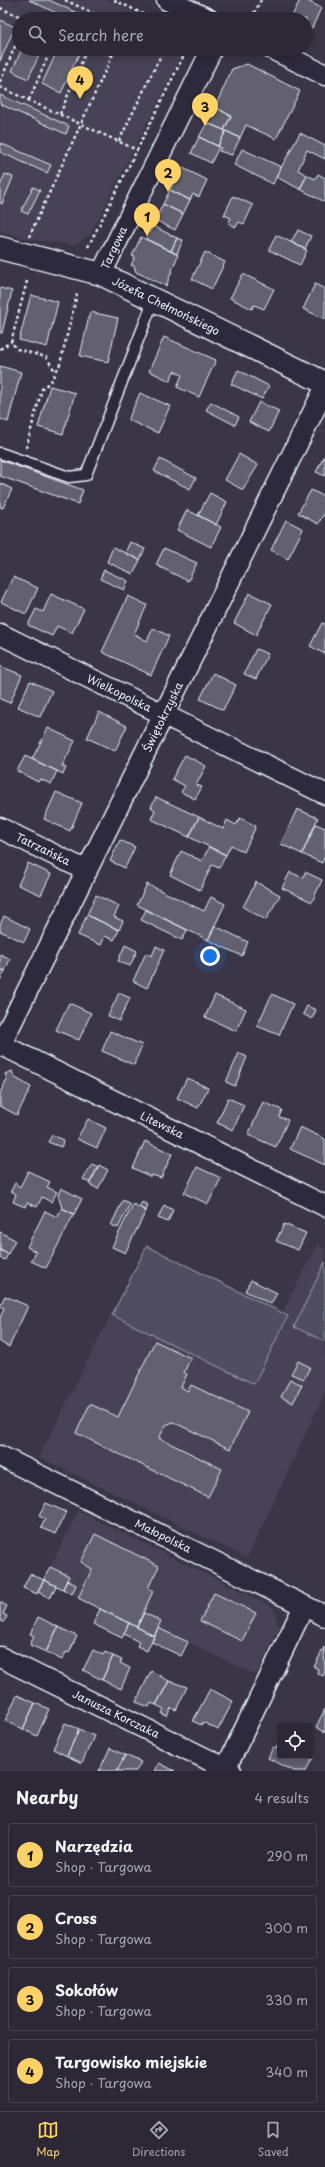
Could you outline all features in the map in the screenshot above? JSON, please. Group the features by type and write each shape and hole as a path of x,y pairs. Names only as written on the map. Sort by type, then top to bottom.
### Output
{"street":[{"path":"167,0 193,12"},
{"name":"Targowa","path":"101,274 209,56"},
{"path":"286,56 325,75"},
{"name":"Józefa Chełmońskiego","path":"0,248 101,274 325,383"},
{"name":"Świętokrzyska","path":"0,1045 325,388"},
{"name":"Wielkopolska","path":"0,634 325,794"},
{"name":"Tatrzańska","path":"0,828 87,871"},
{"name":"Litewska","path":"0,1045 325,1206"},
{"name":"Małopolska","path":"0,1456 325,1616"},
{"path":"229,1770 304,1606"},
{"name":"Janusza Korczaka","path":"0,1657 229,1770"}],"lane":[{"path":"0,453 69,477 86,475 154,299"}],"path":[{"path":"65,0 91,12"},
{"path":"114,0 139,12"},
{"path":"255,12 261,0"},
{"path":"0,8 12,13"},
{"path":"0,82 12,54"},
{"path":"29,100 48,56"},
{"path":"60,114 84,56"},
{"path":"28,239 112,56"},
{"path":"119,141 161,56"},
{"path":"88,247 184,56"},
{"path":"0,87 137,150"},
{"path":"0,349 11,342 27,281"},
{"path":"19,460 25,448 42,389 53,378 55,371 59,368 77,294"},
{"path":"11,342 17,349 46,357 55,371"}],"shaded area":[{"path":"0,0 108,0 134,12 12,12 12,56 181,56 90,235 74,245 28,239 0,231"},
{"path":"146,1245 283,1311 317,1245 325,1249 325,1393 247,1558 39,1457"},
{"path":"147,1246 288,1316 254,1384 112,1315"},
{"path":"325,1262 325,1341 294,1327"},
{"path":"78,1511 273,1607 279,1627 256,1675 158,1628 154,1636 44,1580"}],"building":[{"path":"29,0 49,0 75,12 54,12"},
{"path":"300,0 306,0 321,8 313,26 313,12 294,12"},
{"path":"0,20 12,26 12,34 0,61"},
{"path":"19,56 39,56 28,79 12,71"},
{"path":"55,56 78,56 61,93 42,84"},
{"path":"247,64 300,91 276,139 246,125 240,138 224,130 231,116 215,107 232,69"},
{"path":"0,95 69,126 66,134 0,104"},
{"path":"215,107 231,116 224,130 207,123"},
{"path":"207,123 226,131 218,146 199,137"},
{"path":"226,131 240,138 232,155 219,151 221,148 218,146"},
{"path":"300,133 325,146 325,159 307,150 298,170 307,175 300,189 276,177"},
{"path":"199,137 219,147 211,163 191,153"},
{"path":"0,143 51,165 47,173 0,152"},
{"path":"242,149 281,167 273,184 234,165"},
{"path":"181,167 207,180 199,197 193,194 190,200 170,190"},
{"path":"5,174 13,177 2,204 0,203 0,186"},
{"path":"318,174 325,178 325,202 300,189 307,175 315,179"},
{"path":"33,187 40,190 28,214 21,211"},
{"path":"170,190 190,200 183,214 163,204"},
{"path":"233,196 253,205 244,224 239,222 236,227 228,223 231,218 224,215"},
{"path":"163,204 183,214 175,230 155,220"},
{"path":"153,226 177,238 171,251 146,239"},
{"path":"298,230 311,236 305,249 291,242"},
{"path":"276,235 307,250 300,265 269,250"},
{"path":"141,237 178,255 166,286 136,272 134,266 131,265 135,257 132,256"},
{"path":"177,238 183,240 177,254 171,251"},
{"path":"205,252 225,262 212,289 192,279"},
{"path":"243,274 274,289 264,309 254,305 252,309 230,298"},
{"path":"315,284 325,289 325,319 303,309"},
{"path":"0,288 12,291 2,333 0,333"},
{"path":"31,295 58,302 47,347 19,340"},
{"path":"90,312 118,318 108,362 80,356"},
{"path":"164,337 216,360 199,397 177,387 182,375 174,371 170,381 149,371"},
{"path":"0,366 21,372 8,422 0,419"},
{"path":"238,370 269,386 262,399 231,384"},
{"path":"50,386 75,393 63,434 38,427"},
{"path":"140,393 170,406 158,433 128,420"},
{"path":"211,402 239,417 235,425 206,410"},
{"path":"259,402 279,411 269,432 249,422"},
{"path":"239,454 258,465 243,490 225,480"},
{"path":"325,455 325,476 316,472"},
{"path":"160,459 196,478 190,489 154,471"},
{"path":"0,460 83,490 78,504 0,476"},
{"path":"0,483 12,489 3,508 0,507"},
{"path":"311,490 325,497 325,512 318,524 298,513"},
{"path":"210,493 227,502 216,525 198,515"},
{"path":"187,510 221,527 211,547 177,530"},
{"path":"286,520 303,529 288,559 271,550"},
{"path":"130,542 145,549 140,560 125,553"},
{"path":"113,547 140,560 133,574 107,562"},
{"path":"164,548 197,563 188,581 156,565"},
{"path":"104,570 128,581 124,590 100,579"},
{"path":"13,577 38,588 26,614 1,602"},
{"path":"249,593 272,604 256,635 234,623"},
{"path":"51,594 84,609 72,633 57,626 52,636 28,625 36,609 43,612"},
{"path":"128,596 147,605 134,634 147,641 153,628 169,636 151,675 102,652"},
{"path":"322,623 325,624 325,654 310,646"},
{"path":"256,649 268,654 256,679 244,674"},
{"path":"0,666 22,675 10,703 0,699"},
{"path":"213,673 236,685 223,710 200,699"},
{"path":"30,681 52,691 40,717 18,707"},
{"path":"99,712 127,726 115,751 87,738"},
{"path":"48,728 75,741 62,766 66,768 63,774 32,759"},
{"path":"185,755 206,766 196,785 202,787 195,799 181,792 185,786 172,779"},
{"path":"25,756 57,771 51,784 40,779 38,782 17,771"},
{"path":"56,792 82,803 70,831 44,819"},
{"path":"156,797 199,817 189,837 151,819 155,810 151,807"},
{"path":"297,809 318,818 302,854 281,844"},
{"path":"199,817 223,829 227,820 236,825 240,818 256,826 244,852 231,845 226,855 189,837"},
{"path":"316,824 325,828 325,856 322,863 302,854"},
{"path":"120,840 135,847 125,868 110,861"},
{"path":"209,847 226,855 219,868 212,865 200,890 170,875 181,851 202,861"},
{"path":"28,863 51,874 41,895 18,885"},
{"path":"290,872 303,878 305,872 322,880 312,902 282,888"},
{"path":"256,882 280,895 266,920 243,907"},
{"path":"147,884 204,911 211,897 225,904 208,940 137,905"},
{"path":"96,895 119,906 114,917 123,921 119,930 87,915"},
{"path":"146,910 187,930 182,940 141,920"},
{"path":"87,915 119,930 114,940 105,936 101,945 78,935"},
{"path":"4,916 30,929 24,942 0,931 0,925"},
{"path":"215,926 248,942 242,956 208,940"},
{"path":"125,945 137,951 130,966 118,961"},
{"path":"156,946 164,950 147,988 133,981 146,953 152,956"},
{"path":"0,954 10,959 5,971 0,969"},
{"path":"0,969 5,971 0,980"},
{"path":"119,993 130,998 119,1021 108,1016"},
{"path":"272,994 293,1004 279,1035 257,1026"},
{"path":"215,995 246,1009 236,1031 205,1017"},
{"path":"69,1003 91,1013 79,1040 56,1030"},
{"path":"307,1006 316,1010 312,1019 303,1014"},
{"path":"110,1031 142,1045 134,1065 102,1051"},
{"path":"239,1053 247,1057 235,1086 226,1082"},
{"path":"12,1071 14,1077 31,1087 17,1115 0,1106 0,1093 7,1079 5,1074"},
{"path":"187,1078 208,1088 198,1108 177,1098"},
{"path":"228,1098 244,1105 233,1130 217,1123"},
{"path":"263,1102 282,1110 279,1117 288,1120 276,1147 248,1135"},
{"path":"88,1119 106,1128 97,1148 77,1139"},
{"path":"300,1127 325,1139 325,1165 290,1149"},
{"path":"52,1135 64,1140 61,1147 48,1142"},
{"path":"145,1141 172,1154 161,1178 152,1175 151,1177 133,1168"},
{"path":"92,1164 98,1167 90,1183 83,1179"},
{"path":"99,1165 108,1170 98,1189 89,1184"},
{"path":"197,1167 221,1178 208,1204 184,1193"},
{"path":"28,1171 50,1182 47,1187 57,1192 51,1202 42,1197 37,1207 27,1203 25,1207 13,1202 16,1194 11,1191 15,1183 20,1187"},
{"path":"61,1188 82,1199 74,1214 62,1208 58,1195"},
{"path":"123,1200 130,1204 118,1228 111,1225"},
{"path":"142,1202 148,1205 146,1211 139,1207"},
{"path":"133,1204 146,1211 125,1253 112,1247"},
{"path":"164,1205 173,1210 168,1222 158,1218"},
{"path":"62,1208 74,1214 46,1268 31,1261 36,1252 27,1247 45,1211 57,1217"},
{"path":"284,1224 306,1233 298,1250 276,1241"},
{"path":"0,1232 15,1240 8,1254 0,1250"},
{"path":"0,1250 8,1254 5,1260 0,1258"},
{"path":"251,1280 277,1293 271,1304 245,1291"},
{"path":"5,1296 28,1306 9,1347 0,1342 0,1318 4,1308 0,1306"},
{"path":"155,1341 191,1358 184,1372 187,1374 181,1387 188,1391 191,1385 248,1412 230,1449 173,1422 166,1425 159,1438 222,1469 208,1497 76,1433 90,1404 118,1417"},
{"path":"298,1361 310,1367 304,1379 291,1374"},
{"path":"290,1379 302,1385 293,1403 281,1397"},
{"path":"46,1503 66,1512 55,1534 41,1528 45,1519 39,1516"},
{"path":"95,1534 159,1566 148,1588 153,1591 137,1627 78,1598 92,1569 81,1562"},
{"path":"50,1567 69,1576 63,1589 44,1580"},
{"path":"30,1574 44,1580 37,1594 23,1588"},
{"path":"44,1580 56,1586 50,1598 38,1592"},
{"path":"67,1580 76,1585 72,1594 63,1589"},
{"path":"214,1593 256,1613 242,1641 200,1621"},
{"path":"0,1602 7,1606 3,1614 7,1616 4,1622 0,1621"},
{"path":"100,1609 129,1623 122,1638 93,1624"},
{"path":"144,1613 161,1621 154,1636 137,1627"},
{"path":"38,1617 58,1627 46,1652 30,1645 34,1636 30,1634"},
{"path":"129,1623 154,1636 147,1651 137,1646 139,1642 124,1634"},
{"path":"58,1627 77,1636 69,1653 66,1652 62,1660 46,1652"},
{"path":"158,1628 188,1642 181,1656 152,1642"},
{"path":"324,1647 325,1672 323,1676 317,1673 318,1669 314,1667"},
{"path":"93,1650 103,1655 105,1652 113,1656 102,1680 83,1670"},
{"path":"113,1656 122,1660 120,1663 130,1668 121,1689 102,1680"},
{"path":"151,1671 169,1681 156,1705 151,1703 149,1707 136,1702"},
{"path":"169,1681 187,1687 176,1710 171,1708 167,1716 162,1714 164,1709 156,1705"},
{"path":"210,1689 233,1701 218,1730 203,1722 201,1725 193,1721"},
{"path":"17,1695 35,1703 23,1729 5,1721"},
{"path":"35,1703 49,1709 37,1736 23,1729"},
{"path":"325,1709 325,1732 316,1727"},
{"path":"65,1723 79,1729 67,1756 53,1749"},
{"path":"79,1729 94,1736 82,1763 67,1756"},
{"path":"277,1746 277,1759 312,1759 306,1771 294,1771 268,1758 273,1747 276,1749"},
{"path":"110,1748 125,1755 117,1771 99,1771"},
{"path":"125,1755 141,1762 136,1771 117,1771"},
{"path":"159,1763 175,1771 155,1771"}],"place":[{"name":"Targowisko miejskie","path":"80,99"},
{"name":"Sokołów","path":"205,126"},
{"name":"Cross","path":"168,192"},
{"name":"Narzędzia","path":"147,236"}]}
